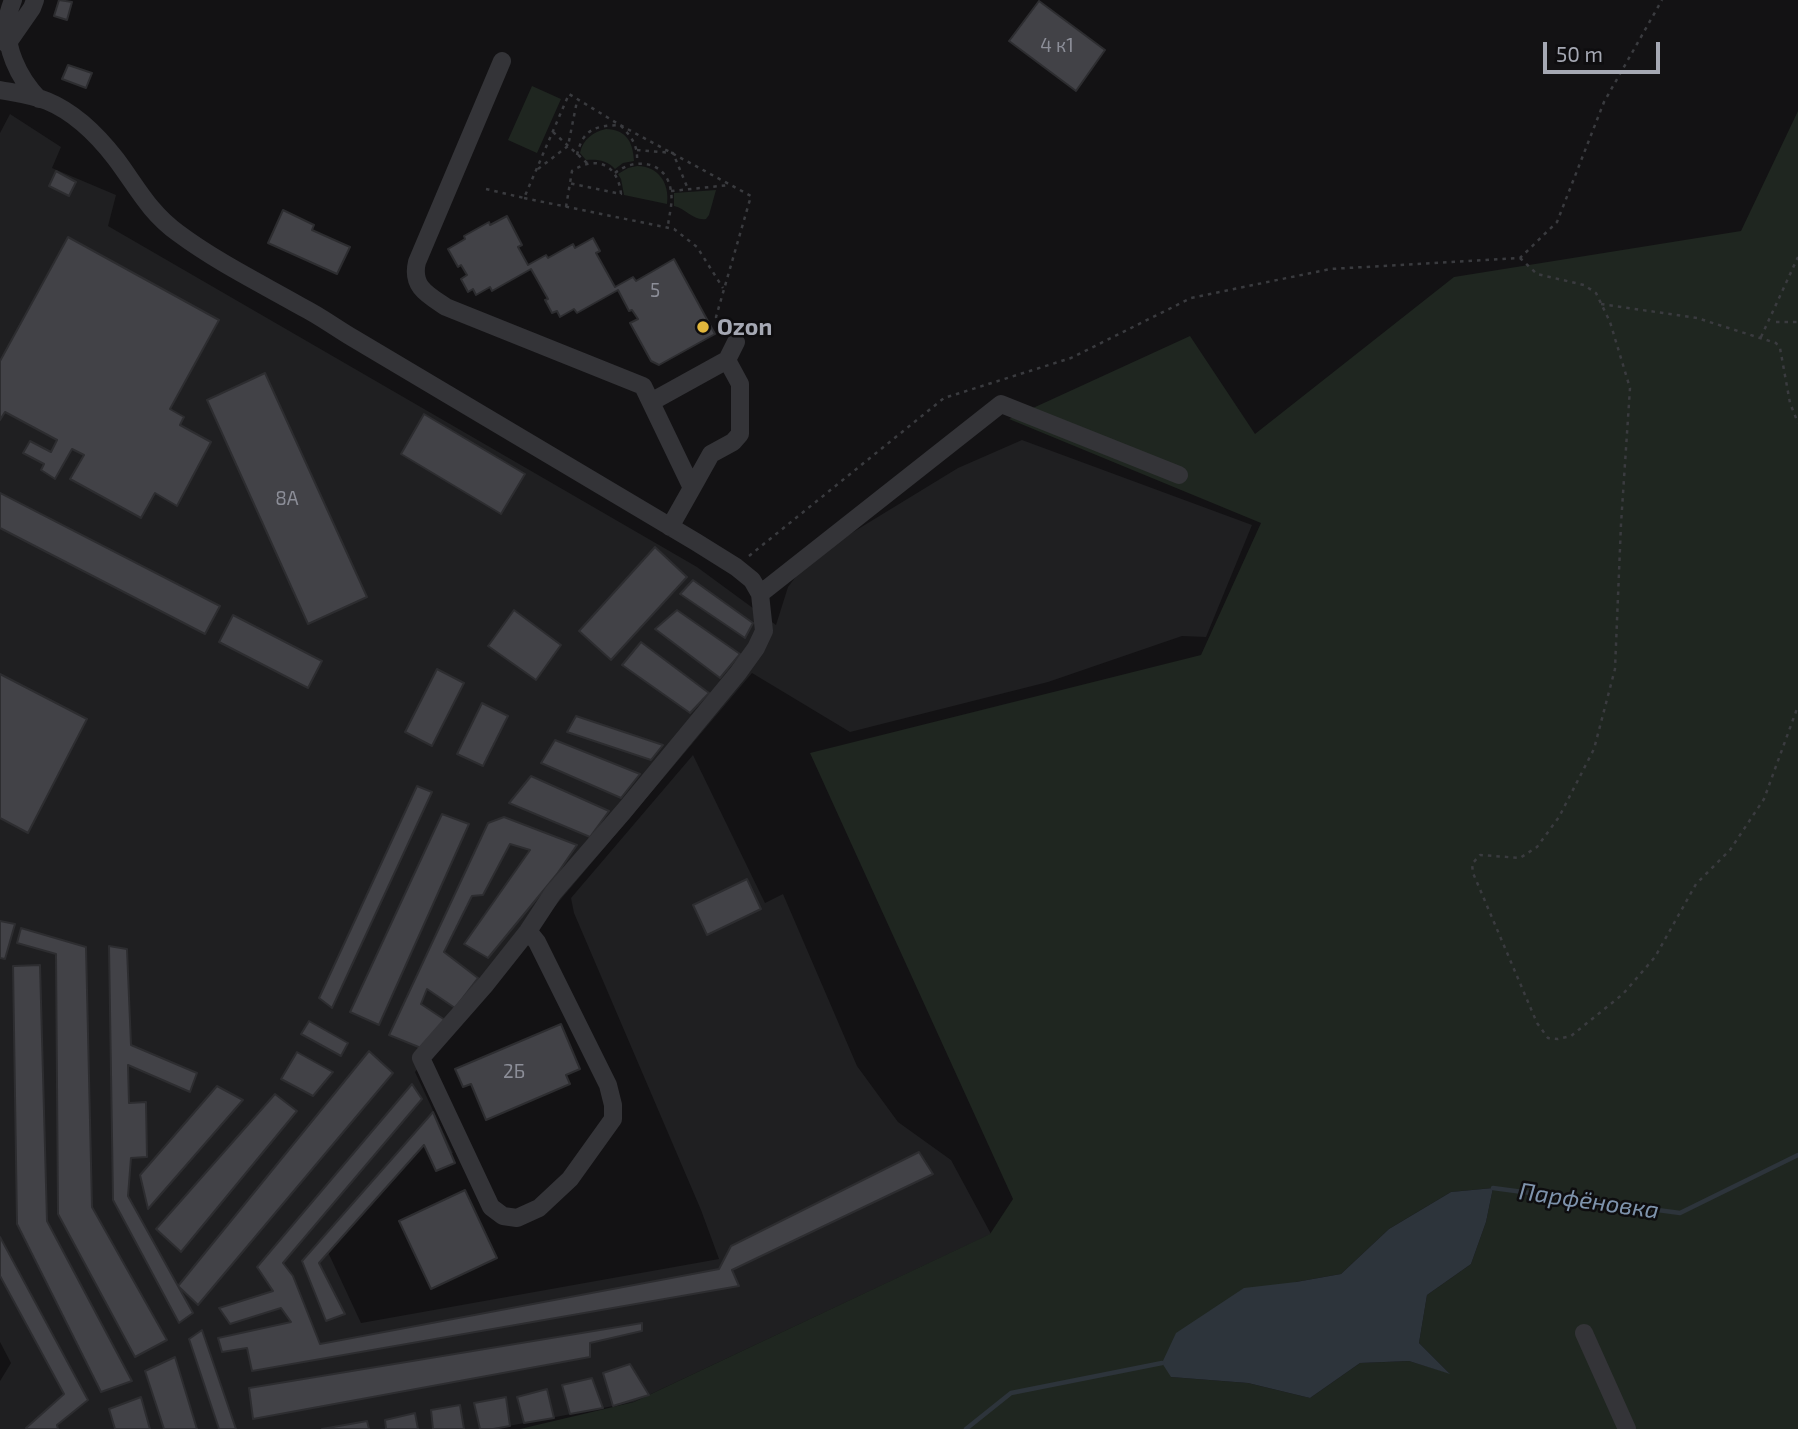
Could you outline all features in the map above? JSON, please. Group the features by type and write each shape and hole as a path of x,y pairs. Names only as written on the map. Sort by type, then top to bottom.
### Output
{"street":[{"path":"13,0 5,47 21,76 39,99"},
{"path":"5,47 35,0"},
{"path":"502,61 417,262 415,270 418,284 426,294 446,307 643,386 692,488"},
{"path":"0,90 48,102 70,114 116,158 146,204 160,219 211,256 306,309 670,527 752,580 760,594 764,631 756,649 624,811 553,893 528,931 486,984 421,1058 491,1207 503,1216 517,1218 539,1208 570,1179 613,1119 608,1085 537,942 528,931"},
{"path":"651,402 727,360 736,342"},
{"path":"670,527 711,454 733,442 740,434 740,384 727,360"},
{"path":"760,594 1001,404 1179,475"},
{"path":"1584,1333 1627,1429"}],"path":[{"path":"736,568 944,398 1071,358 1191,298 1330,269 1520,258 1557,222 1604,102 1662,0"},
{"path":"524,198 569,94 620,125 751,196 716,317"},
{"path":"535,171 568,146 577,99"},
{"path":"578,155 583,138 588,132 603,125 620,125 632,138 637,150 637,163"},
{"path":"552,132 587,163"},
{"path":"637,150 673,153"},
{"path":"673,153 688,189"},
{"path":"615,173 625,166 637,163 657,168 664,175 671,191 668,227"},
{"path":"566,207 569,183 572,171 582,164 604,164 615,173 620,182 621,194 569,183"},
{"path":"671,191 732,185"},
{"path":"486,189 674,229 697,247 724,289"},
{"path":"1761,337 1798,257"},
{"path":"1520,258 1537,274 1584,285 1596,293 1610,322 1630,388 1615,669 1594,749 1559,817 1537,847 1520,858 1480,855 1472,864 1473,873 1537,1023 1548,1038 1571,1036 1623,994 1655,957 1696,884 1730,850 1764,799 1798,706"},
{"path":"1601,304 1697,318 1776,343 1780,348 1790,403 1798,423"},
{"path":"1776,322 1798,322"}],"shaded area":[{"path":"532,86 561,99 537,153 508,140"},
{"path":"1798,111 1798,1429 520,1429 634,1402 990,1234 1013,1199 810,753 1201,655 1261,523 1009,419 1190,336 1255,434 1454,277 1741,231","holes":["1493,1188 1486,1222 1471,1264 1427,1295 1419,1343 1449,1373 1409,1361 1360,1363 1310,1398 1248,1383 1171,1377 1296,1282 1341,1274 1389,1229 1451,1192"]},
{"path":"10,114 61,147 52,168 116,195 108,226 697,567 776,625 788,587 809,559 958,468 1022,440 1252,525 1206,637 1182,636 1048,682 850,732 752,673 415,1072 453,1153 439,1159 429,1133 327,1250 361,1323 719,1259 701,1210 574,913 571,898 693,755 765,903 783,894 857,1066 898,1122 951,1160 991,1234 634,1402 493,1429 0,1429 0,1381 11,1363 0,1342 0,133"},
{"path":"606,129 619,132 627,138 634,161 623,163 615,169 602,161 586,160 580,153 586,140"},
{"path":"637,166 651,169 661,177 667,189 667,204 624,195 618,174"},
{"path":"716,190 706,219 697,218 674,206 674,193"},
{"path":"1493,1188 1486,1222 1471,1264 1427,1295 1419,1343 1450,1374 1409,1361 1360,1363 1310,1398 1248,1383 1171,1377 1162,1363 1176,1333 1244,1288 1341,1274 1389,1229 1451,1192"}],"building":[{"path":"59,0 72,2 67,20 54,16"},
{"path":"1039,1 1105,50 1076,91 1009,41"},
{"path":"68,65 92,73 86,88 62,79"},
{"path":"56,171 76,182 69,196 49,186"},
{"path":"283,210 314,225 312,230 350,247 337,274 268,243"},
{"path":"507,216 522,245 518,247 528,265 546,255 548,258 573,244 575,248 593,238 600,251 596,253 615,287 633,277 636,281 674,259 715,334 659,365 651,361 630,323 638,319 632,310 629,311 618,290 577,313 574,309 560,317 557,311 552,313 545,300 548,299 531,269 492,291 490,287 476,295 473,289 468,292 461,279 467,275 461,265 458,267 448,249 489,222 490,225"},
{"path":"68,237 219,320 170,409 184,417 180,425 211,442 177,506 155,493 141,518 70,479 84,455 72,449 55,479 41,470 44,464 23,453 30,441 51,452 57,440 5,412 0,420 0,361"},
{"path":"265,373 367,597 308,624 207,400"},
{"path":"424,414 525,474 501,514 401,454"},
{"path":"0,493 220,606 205,634 0,528"},
{"path":"655,547 687,577 611,660 579,631"},
{"path":"693,580 753,623 745,638 680,594"},
{"path":"514,610 561,645 536,680 488,646"},
{"path":"677,610 740,654 720,678 655,629"},
{"path":"233,615 322,661 308,688 219,642"},
{"path":"641,642 709,693 690,713 622,665"},
{"path":"437,669 464,683 432,746 405,732"},
{"path":"0,674 87,719 28,833 0,818"},
{"path":"482,703 508,716 483,766 457,754"},
{"path":"576,716 663,745 651,760 567,732"},
{"path":"555,740 640,774 621,798 541,763"},
{"path":"531,776 609,811 590,837 509,803"},
{"path":"417,786 432,792 332,1008 319,998"},
{"path":"442,814 469,824 379,1025 350,1012"},
{"path":"504,817 577,845 557,874 488,958 464,944 530,850 510,844 483,895 472,896 444,952 478,978 455,1008 427,989 421,1004 445,1020 421,1048 389,1035 488,823"},
{"path":"747,879 761,909 707,935 693,905"},
{"path":"0,921 15,924 5,959 0,958"},
{"path":"21,928 86,947 92,1207 167,1340 135,1357 58,1214 56,954 17,943"},
{"path":"109,946 127,949 131,1045 197,1073 190,1092 128,1065 129,1103 146,1102 147,1157 131,1158 128,1196 193,1313 179,1323 113,1200"},
{"path":"40,965 47,1221 132,1381 101,1392 17,1224 13,966"},
{"path":"309,1021 348,1043 341,1056 301,1034"},
{"path":"561,1024 580,1069 566,1075 570,1084 486,1120 471,1084 463,1087 455,1069"},
{"path":"369,1051 393,1073 198,1305 178,1286"},
{"path":"297,1052 333,1072 313,1096 281,1079"},
{"path":"412,1084 422,1099 283,1263 293,1276 320,1344 719,1269 731,1246 919,1152 933,1174 732,1270 739,1286 252,1371 247,1348 222,1352 218,1338 291,1322 281,1308 230,1324 219,1308 273,1291 257,1267"},
{"path":"217,1086 243,1100 148,1209 140,1175"},
{"path":"275,1094 297,1111 181,1252 156,1229"},
{"path":"433,1112 455,1163 436,1171 424,1145 319,1263 345,1314 326,1321 302,1261"},
{"path":"465,1190 497,1258 431,1289 399,1221"},
{"path":"0,1237 88,1400 57,1425 58,1429 26,1428 64,1394 0,1276"},
{"path":"642,1323 642,1331 590,1343 590,1357 253,1419 249,1388"},
{"path":"202,1330 236,1429 219,1429 189,1339"},
{"path":"175,1357 197,1429 164,1429 145,1371"},
{"path":"630,1364 649,1395 613,1406 603,1373"},
{"path":"592,1378 603,1408 570,1414 562,1385"},
{"path":"547,1389 554,1418 524,1423 517,1397"},
{"path":"141,1397 150,1429 115,1429 109,1409"},
{"path":"506,1397 510,1426 480,1429 474,1403"},
{"path":"460,1405 464,1429 433,1429 431,1410"},
{"path":"415,1413 418,1429 386,1429 385,1420"},
{"path":"367,1421 369,1429 322,1429"}],"waterway":[{"name":"Парфёновка","path":"1493,1188 1680,1213 1798,1155"},
{"name":"Парфёновка","path":"966,1429 1011,1393 1162,1363"}],"place":[{"name":"Ozon","path":"703,327"}]}
